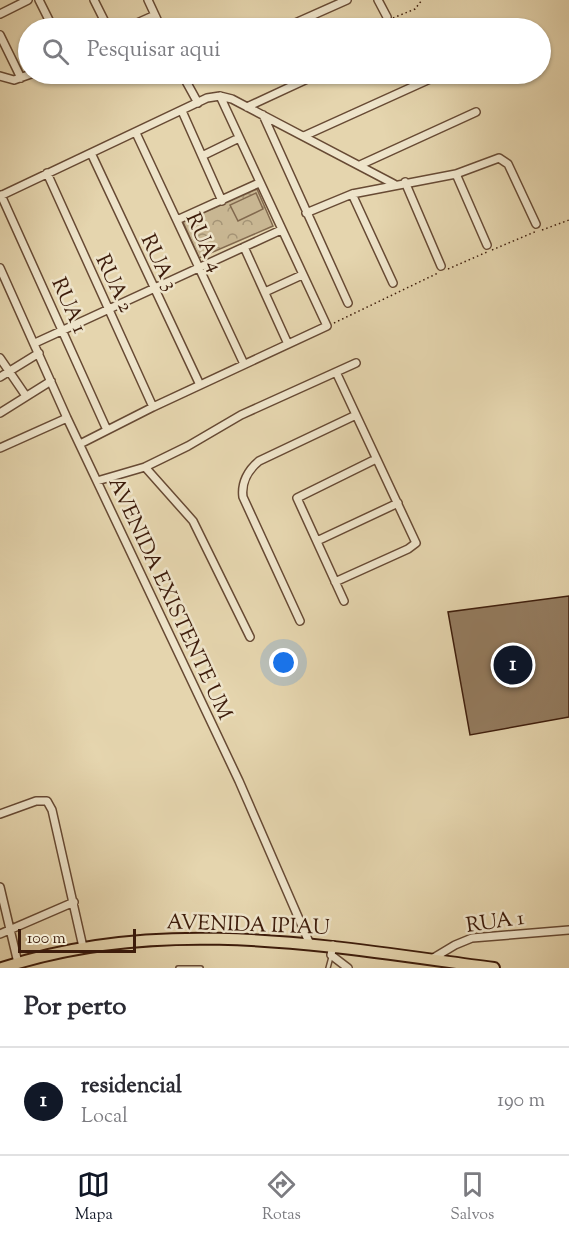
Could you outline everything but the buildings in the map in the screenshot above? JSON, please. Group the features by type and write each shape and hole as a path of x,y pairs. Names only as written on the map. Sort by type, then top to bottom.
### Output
{"main road":[{"name":"AVENIDA IPIAU","path":"2,968 83,947 192,939 309,942 332,950 494,968"}],"street":[{"path":"0,14 28,0"},
{"path":"39,0 47,18"},
{"path":"94,0 103,18"},
{"path":"148,0 156,18"},
{"path":"306,18 347,0"},
{"path":"378,0 387,17"},
{"path":"148,18 155,15"},
{"path":"0,35 18,72"},
{"path":"0,76 18,79"},
{"path":"189,84 198,103"},
{"path":"247,107 296,84"},
{"path":"304,136 419,84"},
{"path":"80,444 153,407 327,326 220,96"},
{"path":"1,195 198,103 220,96 263,115 394,184"},
{"path":"182,111 222,201"},
{"path":"360,165 476,112"},
{"path":"263,115 348,303"},
{"name":"RUA 4","path":"136,133 244,364"},
{"path":"202,156 239,138"},
{"name":"RUA 3","path":"92,153 200,385"},
{"path":"306,213 352,194 394,184 456,174 491,159 502,159 511,171 536,224"},
{"name":"RUA 2","path":"47,173 153,407"},
{"path":"456,174 487,245"},
{"path":"177,220 260,183"},
{"path":"405,183 441,266"},
{"path":"352,194 393,283"},
{"name":"RUA 1","path":"1,195 107,430"},
{"path":"35,344 281,230"},
{"path":"244,247 288,344"},
{"name":"AVENIDA EXISTENTE UM","path":"0,268 67,418 230,761 309,942"},
{"path":"266,292 302,275"},
{"path":"0,377 39,353"},
{"path":"0,358 26,396"},
{"path":"97,480 145,467 188,446 241,415 356,363"},
{"path":"336,372 415,544 336,582"},
{"path":"0,413 51,381"},
{"path":"300,621 243,497 243,486 250,470 259,461 356,415"},
{"path":"0,448 67,418"},
{"path":"344,601 297,498 376,459"},
{"path":"145,467 193,521 250,637"},
{"path":"316,541 398,503"},
{"path":"0,814 36,801 47,801 52,810 83,947"},
{"path":"0,887 18,963"},
{"path":"0,934 74,902"},
{"name":"RUA 1","path":"430,960 472,938 569,930"},
{"path":"332,950 348,968"}],"lane":[{"path":"328,968 332,950"},
{"path":"178,968 201,968"}],"path":[{"path":"387,17 393,18 415,9 422,0"}],"green space":[{"path":"257,189 273,226 199,258 183,222"},
{"path":"256,193 263,209 238,221 230,205"}],"place":[{"name":"residencial","path":"513,665"}]}
